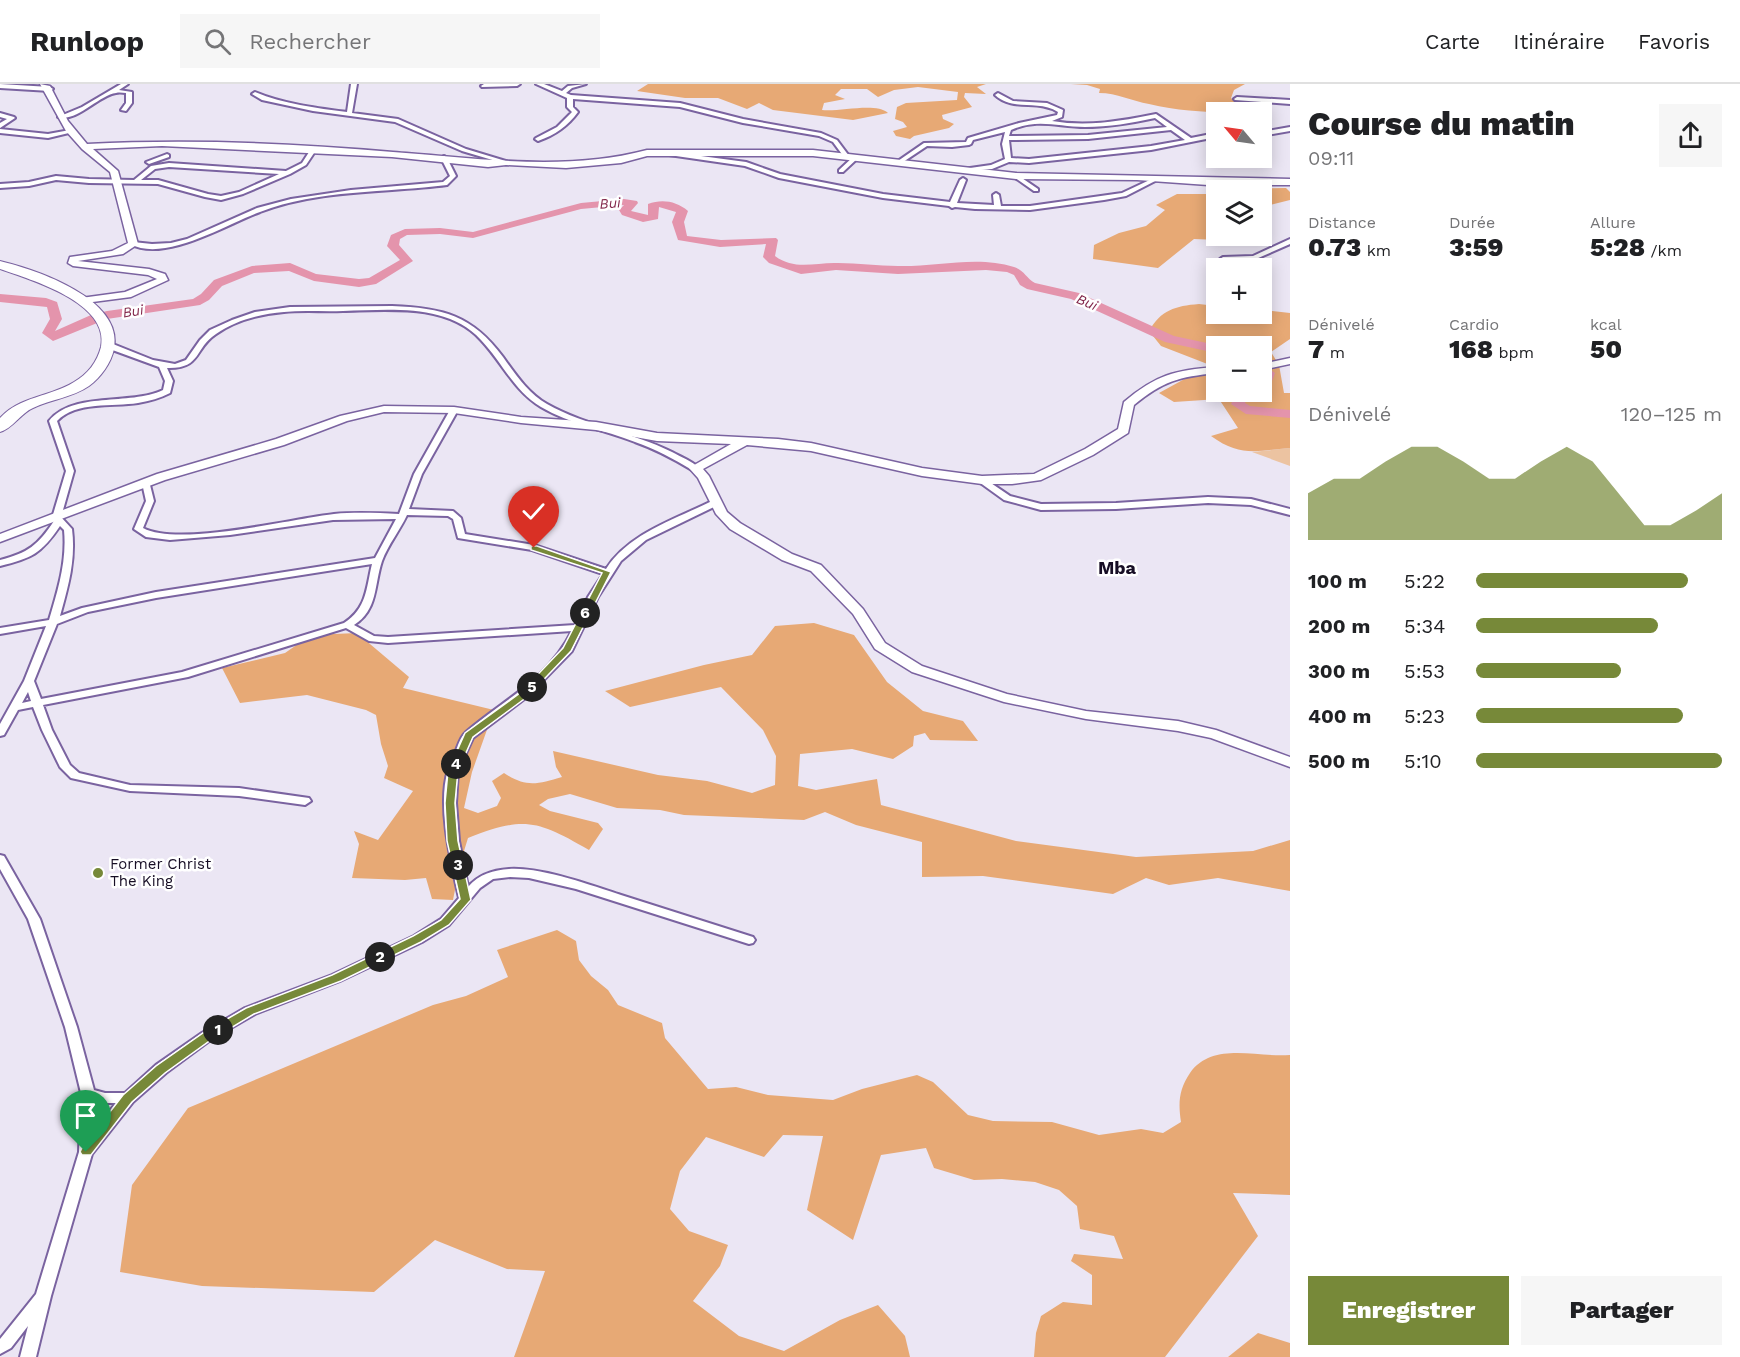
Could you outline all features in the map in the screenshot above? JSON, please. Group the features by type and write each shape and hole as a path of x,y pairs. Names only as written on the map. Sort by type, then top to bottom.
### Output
{"highway":[{"path":"0,265 85,300 103,318 110,346 99,368 78,386 25,405 10,415 0,427"}],"street":[{"path":"61,117 84,108 125,84"},
{"path":"350,112 354,84"},
{"path":"484,86 517,84"},
{"path":"539,84 570,97 680,105 743,122 821,135 835,141 850,157"},
{"path":"562,94 570,87 583,84"},
{"path":"1,87 47,87 70,132 114,171 135,246"},
{"path":"114,91 129,92 129,103 124,110"},
{"path":"255,94 264,99 313,109 350,112 396,120 460,148 506,162"},
{"path":"998,95 1001,99 1023,104 1054,106 1061,111 1058,117 1044,121"},
{"path":"538,139 558,130 570,119 575,112 570,106 570,97"},
{"path":"1237,99 1290,102"},
{"path":"0,115 12,118 0,126"},
{"path":"898,163 926,144 952,146 969,143 970,139 1008,129 1023,120 1091,126 1156,116 1189,140"},
{"path":"1006,138 1101,140 1170,128"},
{"path":"1008,129 1006,138 1008,160"},
{"path":"1272,133 1290,129"},
{"path":"0,131 48,136 70,132"},
{"path":"964,175 1008,160 1052,159 1113,149 1151,148 1206,137"},
{"path":"85,147 153,142 444,158 489,164 506,162 566,165 621,160 647,153 792,153 898,163 964,175 1290,182"},
{"path":"0,186 29,184 56,178 136,181 168,184 221,198 240,193 288,173 304,164 313,150"},
{"path":"670,154 746,164 779,176 810,183 952,206 1030,208 1104,198 1124,195 1158,178"},
{"path":"136,181 149,162 167,156"},
{"path":"841,171 850,157"},
{"path":"85,300 127,295 163,280 161,276 149,272 73,263 73,259 105,256 135,246 176,243 200,238 256,210 292,200 446,184 453,176 444,158"},
{"path":"149,162 288,173"},
{"path":"952,206 964,175"},
{"path":"1016,176 1036,190"},
{"path":"996,195 998,208"},
{"path":"1254,258 1290,241"},
{"path":"110,346 162,365 186,364 194,359 204,340 213,332 273,310 415,309 455,319 474,329 490,346 507,370 542,404 665,452 694,468 703,476 715,503 735,526 787,557 816,568 858,612 880,646 917,669 1004,698 1086,715 1178,726 1207,733 1290,762"},
{"path":"1272,365 1290,361"},
{"path":"0,563 30,555 39,549 57,520 70,471 54,425 56,415 77,407 127,404 159,397 167,391 169,381 162,365"},
{"path":"0,538 57,520 146,483 280,442 344,418 384,409 454,410 521,420 596,426 657,437 811,447 922,472 982,480 1037,477 1089,452 1124,431 1128,404 1160,379 1170,375 1206,371"},
{"path":"13,708 184,675 347,625 358,618 366,608 378,561 403,515 418,474 445,422 454,410"},
{"path":"694,468 745,441"},
{"path":"982,480 1007,498 1041,507 1116,506 1208,500 1251,502 1290,512"},
{"path":"146,483 150,501 138,529 147,537 195,537 332,517 450,513 457,518 461,536 534,548 607,572"},
{"path":"465,900 453,841 450,803 453,771 468,736 540,680 567,649 607,572 617,559 643,538 715,503"},
{"path":"0,733 29,681 53,622 68,570 68,529 57,520"},
{"path":"0,631 53,622 85,610 156,595 378,561"},
{"path":"347,625 372,639 388,640 578,628"},
{"path":"29,681 65,767 75,776 130,788 239,792 305,801"},
{"path":"0,859 34,919 71,1027 88,1093 86,1152 43,1296 28,1357"},
{"path":"86,1152 128,1098 207,1036 250,1011 336,978 417,939 445,922 476,885 490,876 510,873 529,874 578,885 749,940"},
{"path":"88,1093 105,1098 128,1098"},
{"path":"0,1347 43,1296"}],"shaded area":[{"path":"648,84 986,84 977,87 986,94 965,93 964,97 972,107 942,115 943,119 954,124 949,128 914,136 910,139 896,136 893,131 907,127 903,122 895,119 897,107 906,103 957,100 958,92 918,87 894,90 878,97 867,89 841,89 835,95 845,99 824,103 822,110 875,108 888,113 853,120 773,110 759,103 747,109 718,98 685,98 637,91"},
{"path":"1071,84 1245,84 1234,90 1231,98 1236,102 1206,102 1206,112 1143,103 1112,94 1099,93 1100,89"},
{"path":"1272,188 1286,188 1290,192 1290,200 1272,204"},
{"path":"1177,194 1206,194 1206,239 1194,239 1158,268 1093,259 1094,245 1119,233 1146,226 1165,210 1156,205"},
{"path":"1206,305 1206,324 1272,324 1272,311 1290,313 1290,339 1272,351 1272,336 1206,336 1206,363 1161,346 1149,331 1158,318 1176,308"},
{"path":"1272,354 1279,365 1284,393 1290,393 1290,448 1240,450 1221,443 1211,436 1238,428 1221,402 1272,402"},
{"path":"1206,367 1206,400 1174,402 1159,393"},
{"path":"1290,448 1290,466 1252,452"},
{"path":"814,623 854,635 887,682 923,711 963,721 978,741 930,740 925,733 914,736 913,746 893,759 852,749 800,754 798,786 816,790 877,779 881,805 1016,841 1136,857 1253,851 1290,840 1290,891 1218,878 1169,885 1146,878 1113,894 983,876 922,877 922,842 856,825 825,812 804,820 684,815 660,810 617,808 570,794 548,799 539,805 550,811 598,823 603,829 589,850 543,827 530,824 503,826 468,838 453,900 432,899 426,878 405,880 352,878 359,844 354,831 378,840 413,791 384,778 388,766 376,715 366,710 307,695 240,703 222,668 285,653 311,635 357,633 409,677 403,688 494,710 472,772 464,808 478,813 497,806 501,798 492,781 504,773 526,783 562,777 556,767 553,751 658,775 707,781 752,793 775,785 776,756 763,730 721,687 630,707 605,691 752,655 775,626"},
{"path":"557,930 576,941 579,960 591,976 608,990 618,1005 662,1023 665,1038 708,1089 736,1087 768,1095 833,1100 862,1089 917,1075 933,1082 968,1115 993,1121 1052,1122 1099,1135 1141,1129 1163,1133 1181,1122 1182,1091 1186,1079 1200,1063 1223,1054 1290,1055 1290,1195 1233,1193 1258,1236 1165,1357 1034,1357 1036,1333 1041,1316 1063,1302 1092,1305 1092,1275 1071,1261 1074,1254 1123,1259 1114,1236 1080,1229 1077,1206 1059,1190 1035,1182 1002,1179 974,1180 934,1168 926,1148 881,1155 853,1240 807,1210 823,1136 783,1135 764,1157 706,1137 680,1171 670,1209 689,1231 728,1245 720,1266 693,1301 739,1336 784,1351 840,1320 878,1305 905,1336 910,1357 514,1357 545,1271 507,1269 435,1240 374,1292 202,1286 120,1272 132,1185 188,1108 433,1005 466,996 508,977 497,950"},
{"path":"1258,1333 1290,1343 1290,1357 1228,1357"}],"waterway":[{"name":"Bui","path":"0,298 46,302 53,305 56,319 48,333 53,337 107,315 196,302 205,297 218,283 252,270 290,267 314,277 359,283 372,281 407,261 393,246 395,237 405,232 440,231 473,235 581,206 624,202 633,203 625,210 626,213 643,219 654,217 652,206 660,204 667,204 682,211 678,222 682,238 720,244 772,240 769,257 773,261 801,270 836,266 898,270 986,266 1009,269 1019,273 1024,282 1031,286 1075,296 1170,339 1206,347"},
{"name":"Bui","path":"1239,402 1238,404 1246,410 1290,414"}],"place":[{"name":"Former Christ The King","path":"98,873"}],"district":[{"name":"Mba","path":"1117,567"}],"route":[{"path":"86,1152 128,1098 161,1069 207,1036 250,1011 336,978 417,939 445,922 465,900 453,841 450,803 453,771 468,736 523,695 551,668 567,649 607,572 534,548"}]}
